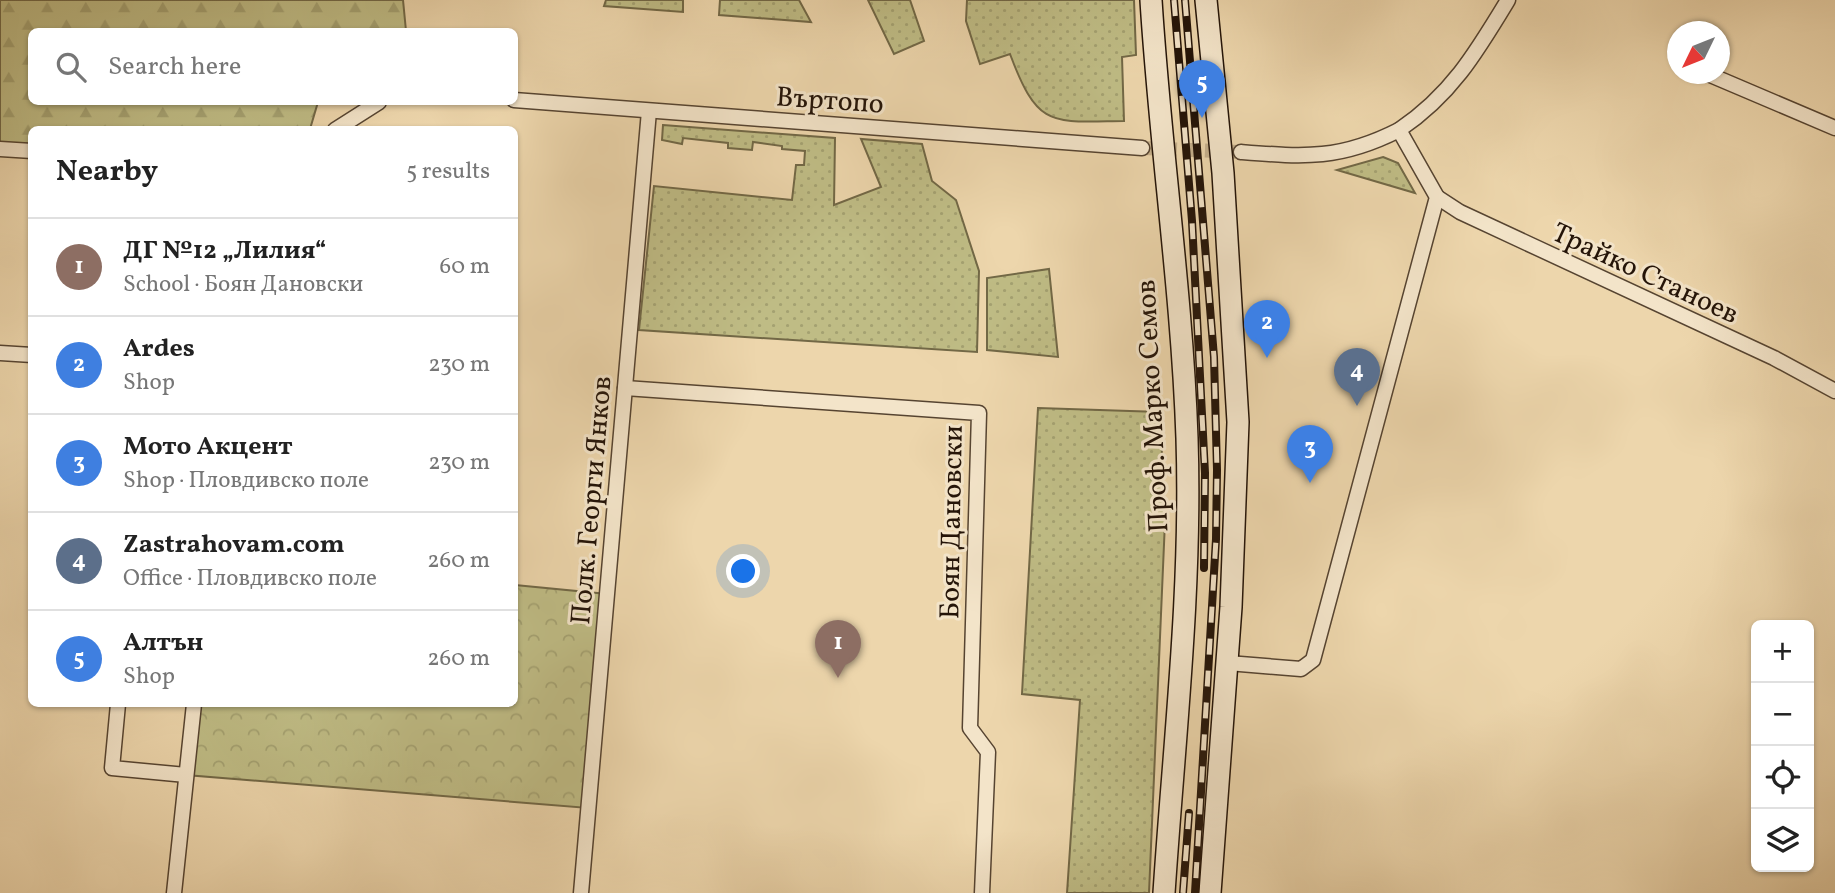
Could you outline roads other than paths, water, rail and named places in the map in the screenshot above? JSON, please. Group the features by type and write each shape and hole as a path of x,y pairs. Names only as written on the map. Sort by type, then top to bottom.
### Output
{"main road":[{"name":"Проф. Марко Семов","path":"1151,0 1158,116 1187,439 1187,527 1164,893"},
{"path":"1206,0 1223,173 1238,422 1228,663 1210,893"}],"street":[{"path":"1241,152 1323,156 1377,141 1399,130 1428,111 1452,86 1508,0"},
{"path":"1730,83 1835,128"},
{"name":"Въртопо","path":"518,100 1142,148"},
{"path":"341,126 375,105"},
{"name":"Полк. Георги Янков","path":"580,893 649,111"},
{"path":"1228,663 1301,668 1313,660 1437,197 1399,130"},
{"path":"0,149 28,151"},
{"name":"Трайко Станоев","path":"1437,197 1646,300 1774,358 1835,391"},
{"path":"0,353 28,355"},
{"name":"Боян Дановски","path":"625,388 979,413 970,728 988,752 982,893"},
{"path":"118,707 112,768 186,775"},
{"path":"174,893 194,707"}],"tunnel":[{"path":"1142,148 1241,152"}],"railway":[{"path":"1174,0 1192,221 1205,473 1204,568"},
{"path":"1185,0 1214,357 1217,470 1216,539 1195,893"},
{"path":"1183,893 1189,813"}],"place":[{"name":"Алтън","path":"1202,118"},
{"name":"Ardes","path":"1267,358"},
{"name":"Zastrahovam.com","path":"1357,406"},
{"name":"Мото Акцент","path":"1310,483"},
{"name":"ДГ №12 „Лилия“","path":"838,678"}]}
